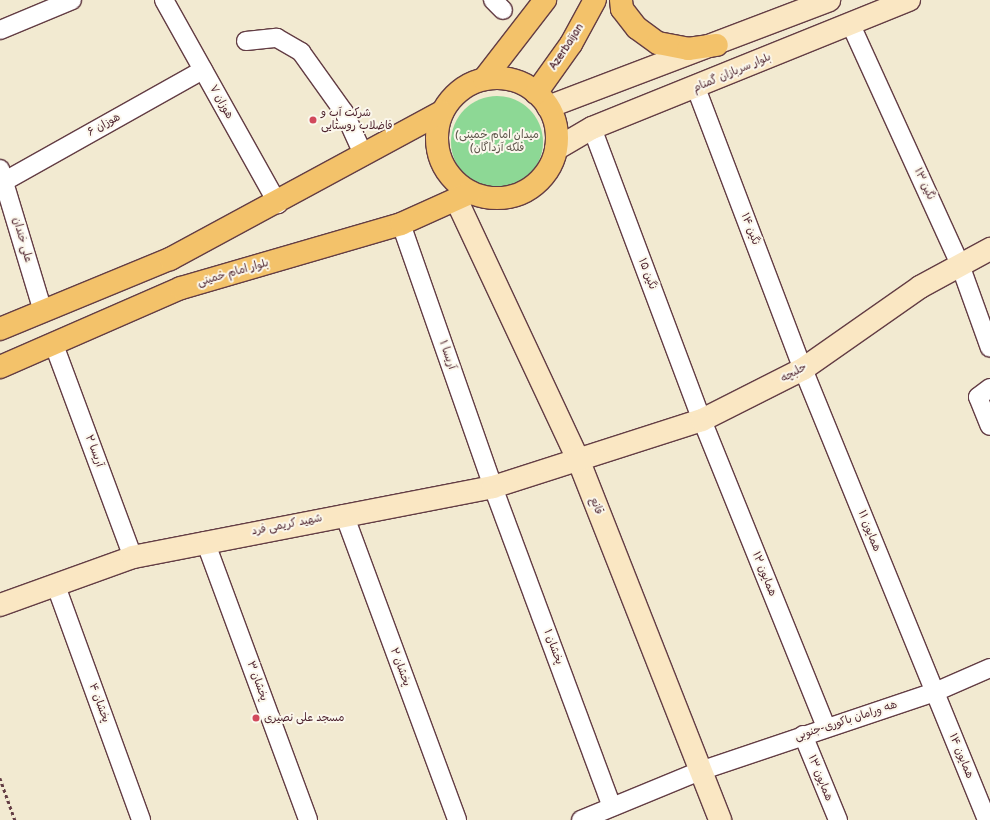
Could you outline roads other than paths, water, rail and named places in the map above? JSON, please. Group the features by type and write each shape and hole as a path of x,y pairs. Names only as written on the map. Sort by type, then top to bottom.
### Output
{"main road":[{"path":"0,329 170,259 278,204 442,112 457,93 484,79 545,0"},
{"name":"Azerbaijan","path":"542,100 595,0"},
{"path":"621,0 622,10 637,28 658,43 688,49 717,45"},
{"path":"542,100 717,45 830,0"},
{"name":"بلوار سربازان گمنام","path":"556,148 592,128 696,88 850,23 909,0"},
{"path":"442,112 437,136 443,167 455,182 463,196 499,199 519,194 536,184 549,168 556,148 554,120 542,100 514,81 484,79"},
{"name":"بلوار امام خمینی","path":"0,367 54,345 181,288 401,224 463,196"},
{"name":"قانع","path":"463,196 578,459 720,820"},
{"name":"حلبچه","path":"578,459 702,420 803,369 959,262 990,249"},
{"path":"170,259 181,288"},
{"name":"شهید کریمی فرد","path":"0,605 133,558 205,541 493,487 578,459"}],"street":[{"path":"0,30 72,0"},
{"name":"هوزان ۷","path":"164,0 278,204"},
{"name":"نگین ۱۳","path":"850,23 959,262 990,348"},
{"path":"246,41 277,38 301,52 320,74 344,112 364,156"},
{"name":"هوزان ۶","path":"3,175 203,70"},
{"name":"نگین ۱۴","path":"696,88 803,369"},
{"name":"نگین ۱۵","path":"592,128 702,420"},
{"name":"علی خندان","path":"3,175 43,310"},
{"name":"آریسا ۱","path":"401,224 493,487"},
{"name":"آریسا ۲","path":"54,345 133,558"},
{"name":"همایون ۱۱","path":"803,369 935,692"},
{"path":"984,393 990,426"},
{"name":"همایون ۱۲","path":"702,420 826,727"},
{"name":"پخشان ۱","path":"493,487 612,807"},
{"name":"پخشان ۲","path":"344,514 457,820"},
{"name":"پخشان ۳","path":"205,541 308,820"},
{"name":"پخشان ۴","path":"56,586 141,820"},
{"name":"هه ورامان باکوری-جنوبی","path":"581,820 700,771 826,727 935,692 990,668"},
{"name":"همایون ۱۴","path":"935,692 983,819"},
{"name":"همایون ۱۳","path":"803,735 838,820"}],"place":[{"name":"شرکت آب و فاضلاب روستایی","path":"313,120"},
{"name":"مسجد علی نصیری","path":"256,718"}],"park label":[{"name":"(میدان امام خمینی (فلکه آزداگان","path":"497,142"}]}
